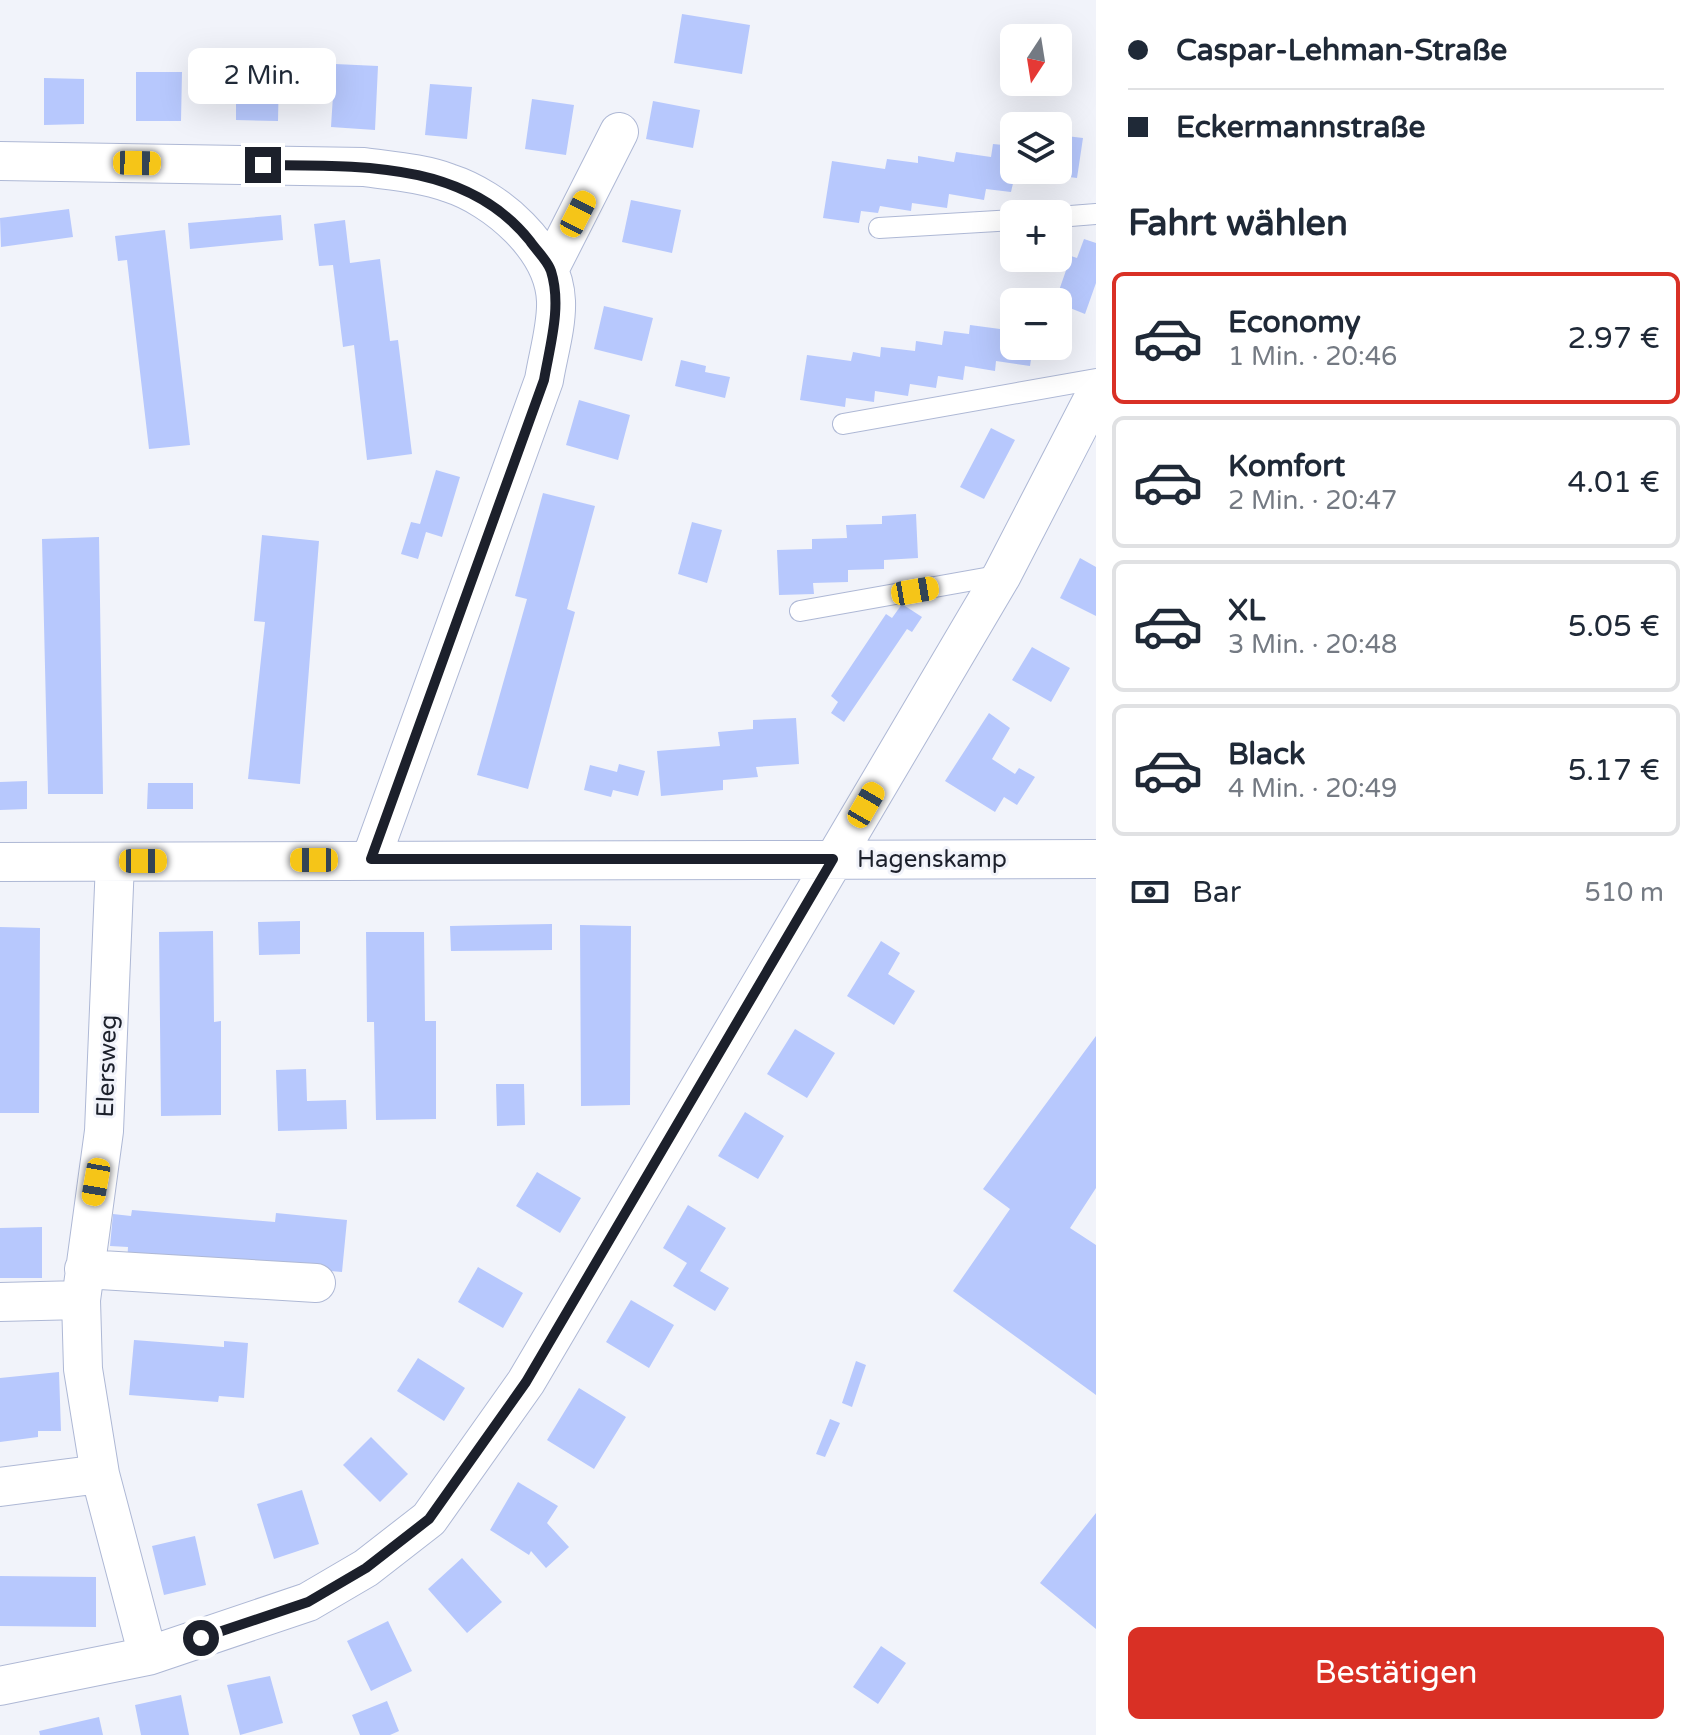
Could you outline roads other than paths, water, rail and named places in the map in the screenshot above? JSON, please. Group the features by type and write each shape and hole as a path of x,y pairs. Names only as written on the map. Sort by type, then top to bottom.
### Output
{"street":[{"path":"550,268 619,132"},
{"path":"0,161 364,167 410,173 450,183 482,198 520,230 550,268 556,302 544,380 371,859"},
{"path":"0,1686 148,1656 308,1602 366,1568 429,1519 526,1382 1002,575 1096,393"},
{"name":"Hagenskamp","path":"0,862 1096,859"},
{"name":"Elersweg","path":"115,862 104,1131 82,1284 83,1369 100,1474 148,1656"},
{"path":"0,1302 82,1284 316,1283"},
{"path":"0,1487 100,1474"}],"lane":[{"path":"1072,216 1096,214"},
{"path":"879,228 1000,221"},
{"path":"843,424 1096,379"},
{"path":"800,611 1002,575"}]}
